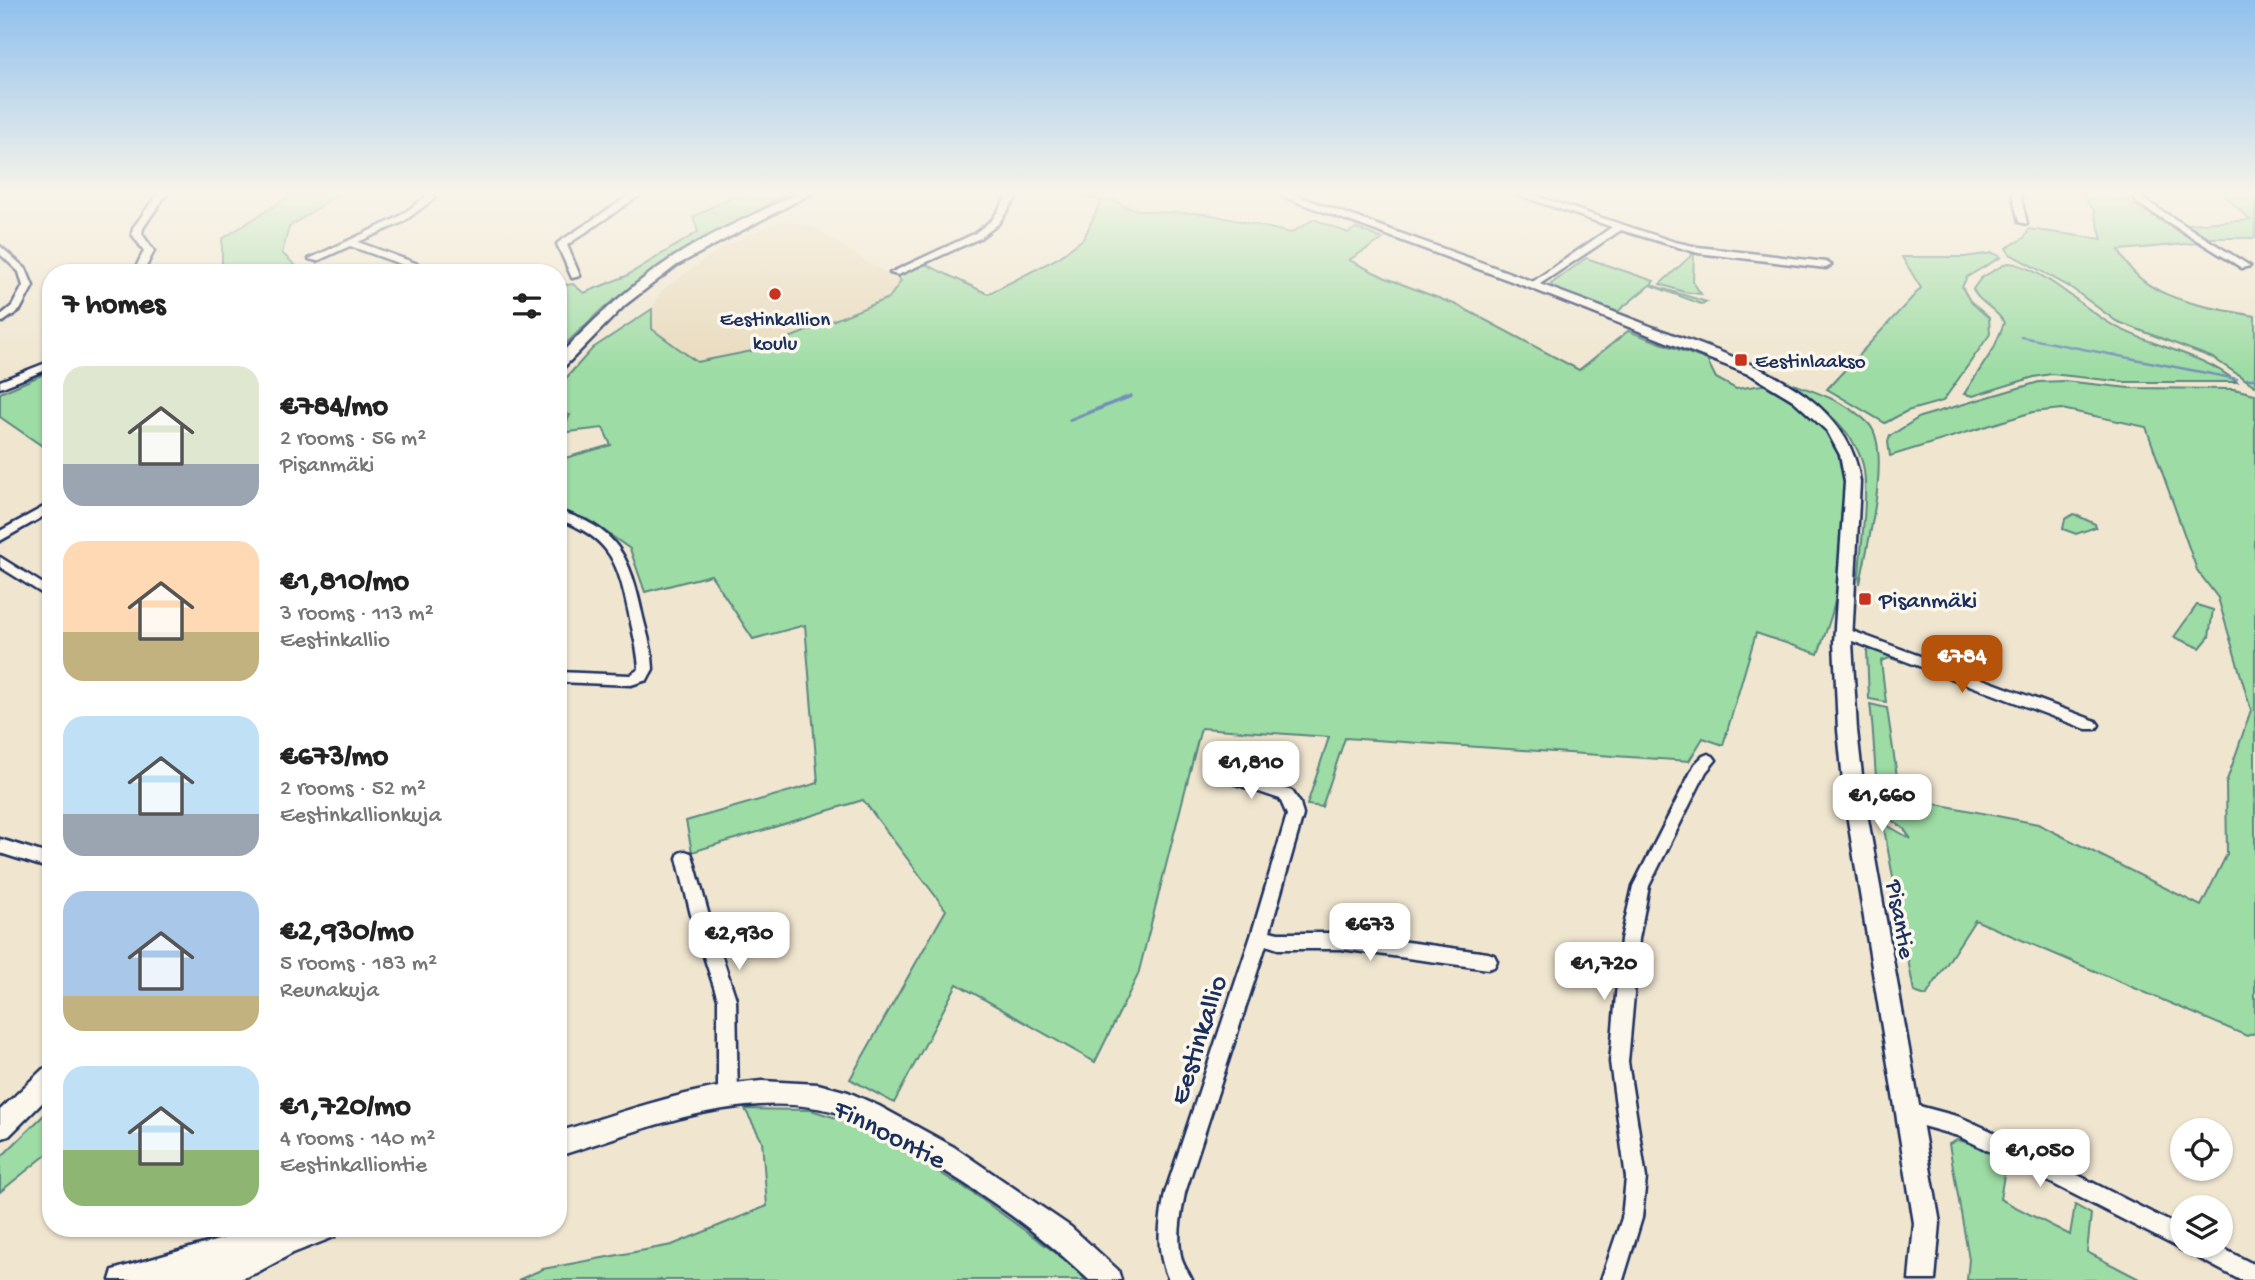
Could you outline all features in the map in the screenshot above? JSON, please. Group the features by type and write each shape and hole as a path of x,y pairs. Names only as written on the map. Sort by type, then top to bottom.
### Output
{"street":[{"path":"3,318 16,308 28,286 23,271 4,253"},
{"path":"314,259 328,253"},
{"path":"378,253 409,264"},
{"path":"566,253 575,276"},
{"path":"567,355 594,326 665,268 690,253"},
{"path":"895,273 940,253"},
{"path":"1444,253 1534,285 1581,253"},
{"path":"1721,253 1826,265"},
{"path":"2224,253 2245,266"},
{"name":"Pisantie","path":"1534,285 1758,373 1790,391 1813,410 1842,443 1853,490 1843,673 1855,802 1927,1223 1923,1280"},
{"path":"0,385 42,368"},
{"path":"0,537 42,512"},
{"path":"567,519 598,531 616,551 628,571 646,669 642,676 631,680 567,677"},
{"path":"0,561 42,589"},
{"path":"1844,633 2091,725"},
{"path":"1612,1280 1632,1217 1636,1178 1619,1062 1630,939 1641,886 1700,768 1707,760"},
{"name":"Eestinkallio","path":"1181,1280 1173,1268 1169,1251 1169,1223 1175,1193 1259,936 1295,815 1292,803 1286,795 1223,774"},
{"path":"0,846 42,859"},
{"path":"685,858 727,999 728,1096"},
{"path":"1259,936 1278,941 1341,941 1488,961"},
{"path":"0,1127 42,1086"},
{"name":"Finnoontie","path":"567,1141 663,1112 728,1096 773,1093 818,1096 848,1104 870,1114 945,1156 1062,1236 1108,1280"},
{"path":"1908,1113 1960,1127 1982,1137 2170,1233"},
{"path":"192,1280 247,1264 300,1237"},
{"path":"124,1280 250,1244 286,1242"},
{"path":"2220,1258 2255,1276"}],"shaded area":[{"name":"Eestinkallion koulu","path":"715,253 852,253 901,281 889,298 762,349 697,362 652,329 652,309 661,291"}],"green space":[{"path":"222,253 282,253 294,264 222,264"},
{"path":"664,253 684,253 603,308 567,342 567,285 573,284 584,293 626,276"},
{"path":"1065,253 1361,253 1349,260 1386,278 1459,306 1579,370 1628,331 1707,360 1716,378 1736,389 1769,384 1790,397 1819,422 1839,454 1843,467 1844,509 1835,599 1818,654 1756,633 1723,745 1703,738 1689,761 1345,738 1322,807 1307,805 1329,737 1201,728 1138,975 1095,1062 957,984 894,1103 850,1079 946,910 863,800 692,852 686,821 818,783 805,625 753,639 711,575 645,592 630,549 589,520 567,514 567,457 611,445 603,428 567,432 570,415 567,414 567,377 593,348 652,309 652,329 697,362 762,349 889,298 901,281 896,276 925,264 988,294"},
{"path":"1694,253 1693,282 1701,294 1660,284"},
{"path":"1993,253 2001,257 1967,277 1962,287 1970,301 1989,318 1990,334 1943,401 1907,411 1885,423 1827,389 1921,288 1902,257 1964,257"},
{"path":"2121,253 2129,267 2159,291 2196,304 2255,316 2255,386 2213,358 2116,321 2070,287 2010,254"},
{"path":"1586,258 1654,281 1651,285 1707,302 1701,304 1650,285 1617,312 1555,289 1551,284"},
{"path":"2007,263 2032,270 2109,323 2206,363 2237,382 2125,382 2051,374 1973,396 1964,394 1994,348 2004,323 1973,289 1981,278"},
{"path":"42,375 42,446 0,417 0,393"},
{"path":"1777,378 1826,396 1849,408 1869,424 1876,437 1879,456 1876,501 1860,584 1865,476 1858,451 1850,437 1829,414"},
{"path":"2064,381 2129,388 2234,389 2255,394 2255,1033 2247,1036 1975,920 1926,996 1914,992 1883,823 1911,839 1904,829 1880,812 1870,704 1887,708 1900,797 2038,824 2201,906 2227,854 2226,783 2251,710 2218,598 2197,570 2146,427 2062,409 2033,412 1890,456 1890,436 1920,417 2039,382"},
{"path":"2074,514 2096,527 2076,534 2063,529 2065,519"},
{"path":"2197,605 2213,610 2209,637 2200,648 2174,637"},
{"path":"1869,649 1901,658 1902,662 1890,658 1881,661 1886,702 1869,699"},
{"path":"745,1109 811,1110 865,1127 973,1193 1067,1261 1086,1280 518,1280 543,1269 672,1245 767,1206 762,1141"},
{"path":"42,1117 42,1158 0,1192 0,1158"},
{"path":"1957,1140 1985,1147 2002,1158 2005,1169 2000,1199 2070,1235 2075,1205 2091,1214 2087,1252 2141,1280 1967,1280 1969,1259 1949,1144"}],"waterway":[{"path":"2021,337 2237,379"},
{"path":"2247,379 2255,379"},
{"path":"1070,420 1131,396"}],"place":[{"name":"Eestinkallion koulu","path":"775,294"},
{"name":"Eestinlaakso","path":"1741,360"},
{"name":"Pisanmäki","path":"1865,599"}]}
